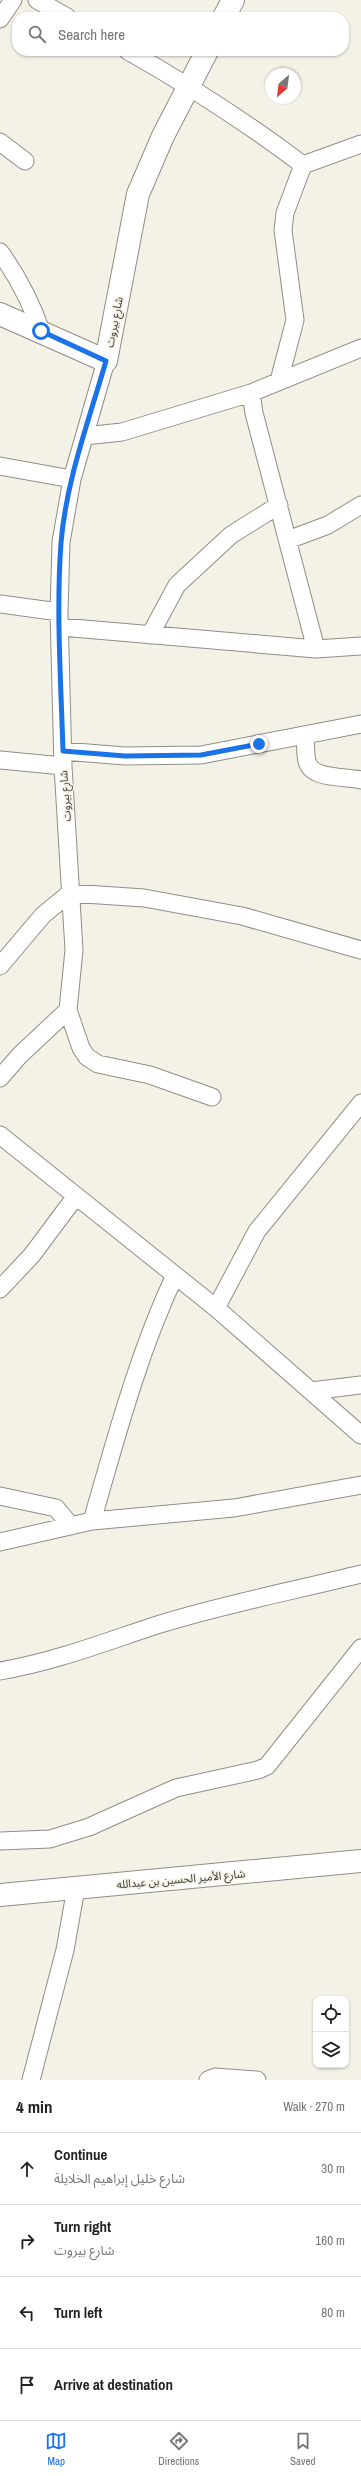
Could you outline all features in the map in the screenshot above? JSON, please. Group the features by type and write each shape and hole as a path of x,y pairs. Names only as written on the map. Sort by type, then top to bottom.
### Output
{"street":[{"path":"0,18 13,0"},
{"path":"37,0 58,12"},
{"path":"227,12 233,0"},
{"path":"137,56 242,119 303,165"},
{"name":"شارع بيروت","path":"68,1010 74,950 63,759 60,620 61,542 72,479 106,361 138,194 149,165 204,56"},
{"path":"0,142 26,161"},
{"path":"279,381 295,320 283,230 285,213 303,165 361,144"},
{"path":"0,252 16,274 31,302 41,331"},
{"path":"0,314 106,361"},
{"path":"85,436 122,432 251,393 361,348"},
{"path":"251,393 254,413 316,649"},
{"path":"0,466 72,479"},
{"path":"150,635 177,585 231,535 279,505"},
{"path":"288,540 328,525 361,505"},
{"path":"0,604 60,620 150,635 316,649 361,646"},
{"path":"0,760 201,755 361,724"},
{"path":"305,736 307,762 311,769 318,773 361,780"},
{"path":"0,966 44,915 70,893 144,898 242,916 361,950"},
{"path":"0,1078 20,1055 68,1010 81,1048 87,1057 98,1064 150,1075 212,1097"},
{"path":"216,1308 257,1231 361,1103"},
{"path":"0,1135 216,1308 361,1435"},
{"path":"0,1289 32,1255 76,1196"},
{"path":"92,1521 139,1363 156,1316 175,1275"},
{"path":"311,1391 361,1385"},
{"path":"0,1542 92,1521 234,1508 361,1485"},
{"path":"0,1496 56,1508 71,1526"},
{"path":"0,1671 29,1666 158,1625 242,1602 361,1574"},
{"path":"0,1841 50,1839 89,1827 176,1788 258,1770 276,1757 361,1648"},
{"name":"شارع الأمير الحسين بن عبدالله","path":"0,1895 361,1861"},
{"path":"31,2080 65,1950 76,1888"},
{"path":"208,2080 215,2077 257,2080"}],"route":[{"path":"41,331 106,361 72,479 61,542 59,612 63,751 125,756 201,755 259,744"}]}
